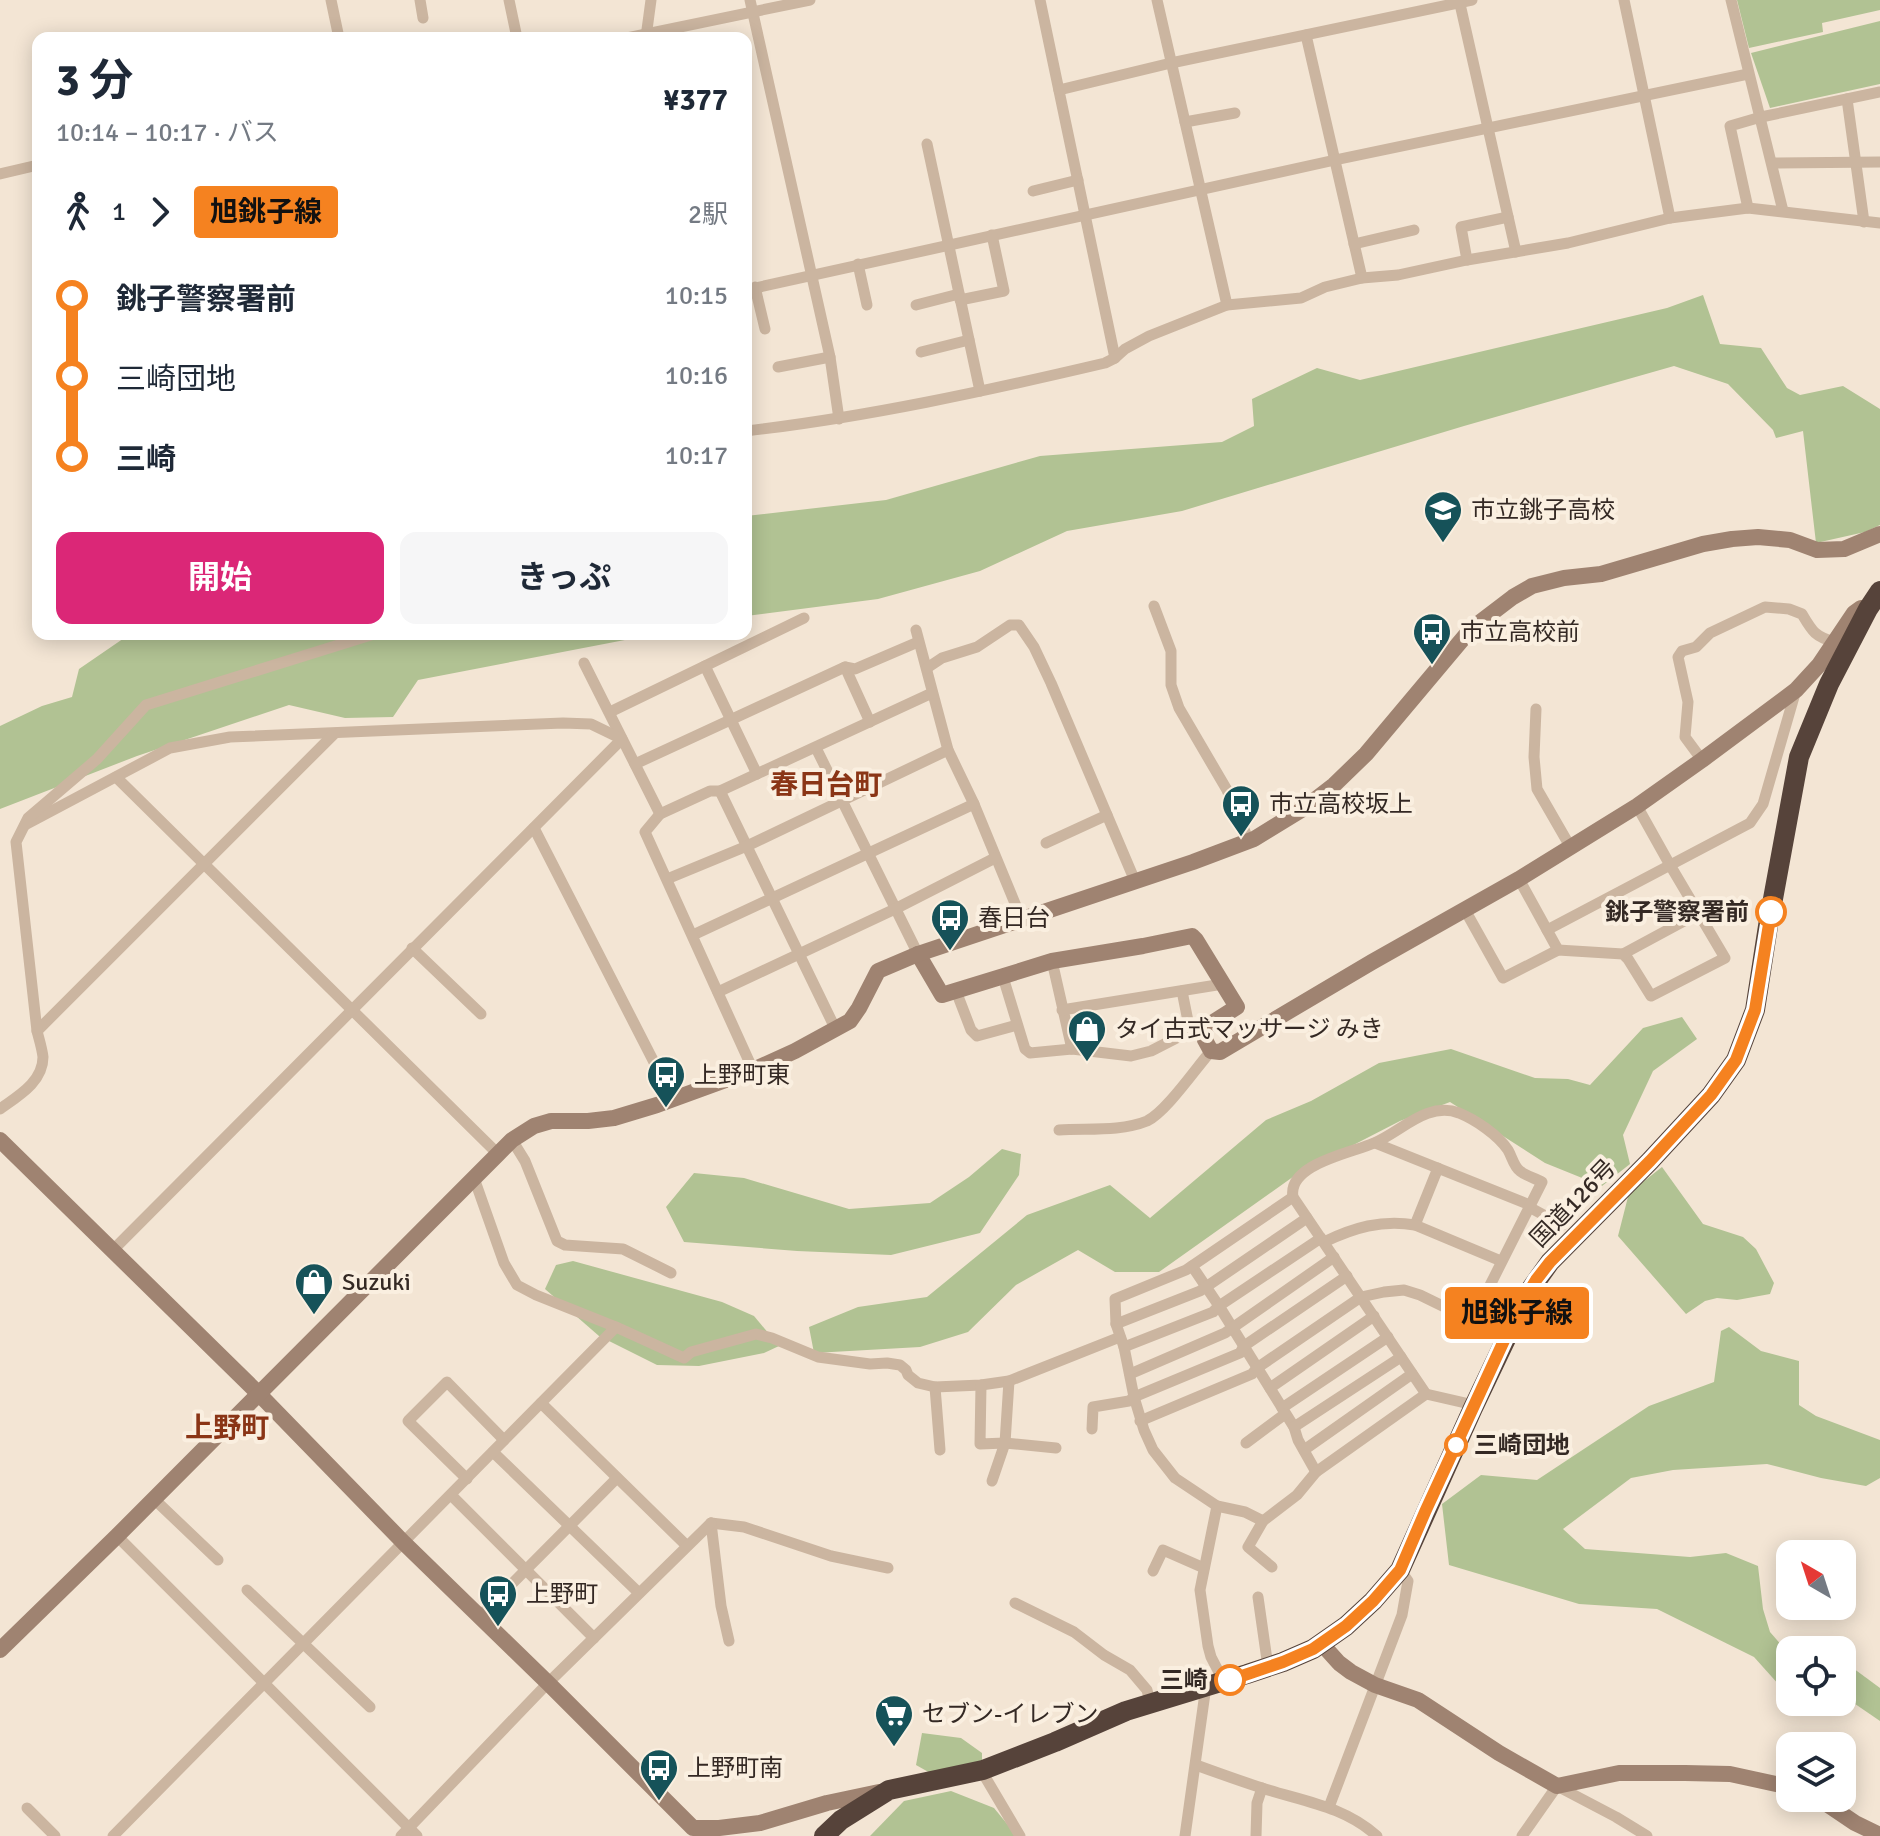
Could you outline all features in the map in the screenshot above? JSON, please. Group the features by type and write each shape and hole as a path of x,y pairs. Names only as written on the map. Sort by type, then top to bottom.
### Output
{"highway":[{"name":"国道126号","path":"824,1836 841,1820 889,1790 981,1770 1150,1702 1268,1667 1313,1649 1346,1626 1400,1570 1528,1293 1550,1262 1711,1095 1736,1060 1755,1010 1799,757 1829,684 1880,591"}],"street":[{"path":"331,0 338,32"},
{"path":"420,0 423,18"},
{"path":"509,0 516,32"},
{"path":"647,32 651,0"},
{"path":"750,0 830,357 839,419"},
{"path":"665,32 810,0"},
{"path":"1040,0 1115,358"},
{"path":"1157,0 1227,305"},
{"path":"1624,0 1670,218"},
{"path":"1731,0 1783,211"},
{"path":"1059,90 1171,63 1466,2 1488,130 1516,252"},
{"path":"1306,35 1362,278"},
{"path":"752,288 1335,160 1748,74"},
{"path":"1748,208 1730,126 1880,92"},
{"path":"1847,99 1864,222"},
{"path":"1185,122 1235,113"},
{"path":"927,144 980,391"},
{"path":"1772,163 1880,162"},
{"path":"0,174 32,166"},
{"path":"1033,191 1078,180"},
{"path":"752,430 839,419 1105,363 1149,336 1227,305 1301,298 1325,287 1362,278 1398,275 1600,236 1670,218 1748,208 1880,223"},
{"path":"1467,260 1461,227 1508,217"},
{"path":"1354,244 1414,230"},
{"path":"916,305 1004,291 992,235"},
{"path":"858,264 867,305"},
{"path":"752,291 765,329"},
{"path":"921,352 969,340"},
{"path":"778,367 830,357"},
{"path":"0,1650 512,1140 534,1126 551,1121 614,1118 753,1070 850,1021 878,971 918,954 1249,841 1303,809 1334,785 1366,754 1471,629 1532,586 1601,574 1703,544 1732,539 1758,537 1790,540 1817,550 1844,549 1880,534"},
{"path":"1154,606 1171,651 1171,685 1179,708 1227,790 1249,841"},
{"path":"1702,760 1685,737 1688,702 1678,657 1682,651 1696,647 1710,633 1765,607 1789,609 1802,614 1812,632 1835,642"},
{"path":"1211,1051 1220,1052 1519,879 1637,806 1796,690 1819,665 1854,613 1861,608 1868,609"},
{"path":"610,712 804,618"},
{"path":"927,668 942,658 977,647 1010,625 1019,625 1034,647 1051,683 1135,881"},
{"path":"635,764 845,667 855,669 917,636 948,750 1021,918"},
{"path":"0,1109 26,1090 41,1071 43,1055 37,1031 16,842 28,818 97,759 146,705 355,640"},
{"path":"584,663 660,814"},
{"path":"705,666 757,774"},
{"path":"845,667 870,722"},
{"path":"1547,930 1750,823 1763,804 1796,690"},
{"path":"753,1070 645,832 660,814 710,791 720,791 932,693"},
{"path":"1536,709 1534,757 1537,789 1571,848"},
{"path":"25,825 170,748 230,737 563,723 591,724 622,739"},
{"path":"37,1031 334,734"},
{"path":"112,1251 622,739"},
{"path":"816,748 895,909 942,995 1052,961 1192,936 1237,1007 1204,1028 1205,1040 1211,1051"},
{"path":"667,879 747,846 948,750"},
{"path":"116,777 498,1154"},
{"path":"720,791 836,1030"},
{"path":"693,935 974,804"},
{"path":"1623,954 1651,996 1725,958 1637,806"},
{"path":"1046,843 1107,815"},
{"path":"534,828 657,1068"},
{"path":"718,992 995,858"},
{"path":"1519,879 1558,950"},
{"path":"1465,910 1503,978 1558,950 1623,954 1699,913"},
{"path":"412,948 481,1014"},
{"path":"1052,961 1072,1049"},
{"path":"1003,977 1025,1049 1030,1053 1072,1049 1131,1056 1151,1051 1190,1031 1182,991"},
{"path":"1062,1010 1223,984"},
{"path":"956,991 971,1030 977,1036 1017,1025"},
{"path":"1059,1130 1124,1127 1149,1120 1211,1051"},
{"path":"1472,1321 1542,1182 1517,1170 1506,1147 1487,1130 1460,1113 1437,1111 1418,1117 1375,1143 1320,1163 1295,1183 1291,1193 1293,1197 1426,1394 1474,1405"},
{"path":"0,1140 548,1683 690,1832 719,1828 760,1829 827,1803 889,1790"},
{"path":"512,1140 525,1161 557,1241 565,1245 623,1249 671,1273"},
{"path":"1375,1143 1530,1206 1562,1225"},
{"path":"1415,1225 1438,1168"},
{"path":"474,1178 504,1263 517,1285 536,1295 684,1358 691,1352 756,1334 818,1357 900,1365 918,1383 935,1387 1009,1381 1213,1312 1322,1240 1379,1224 1415,1225 1501,1261"},
{"path":"1263,1521 1245,1512 1217,1506 1183,1484 1168,1470 1148,1441 1140,1421 1116,1324 1115,1299 1192,1266 1293,1197"},
{"path":"1116,1324 1200,1291 1307,1218"},
{"path":"1130,1374 1225,1333 1334,1257"},
{"path":"1192,1266 1294,1427 1316,1472"},
{"path":"1092,1429 1093,1407 1129,1401 1240,1353 1244,1346 1347,1276"},
{"path":"1140,1421 1252,1374 1361,1297 1404,1290 1506,1337"},
{"path":"1270,1388 1374,1316"},
{"path":"113,1836 616,1327"},
{"path":"1246,1443 1283,1411 1388,1337"},
{"path":"1294,1427 1401,1357"},
{"path":"1304,1450 1412,1374"},
{"path":"992,1481 1005,1443 1009,1381"},
{"path":"467,1479 408,1421 447,1382 504,1440"},
{"path":"981,1385 980,1444 1056,1448"},
{"path":"935,1387 940,1450"},
{"path":"1272,1567 1248,1547 1263,1521 1297,1495 1316,1472 1426,1394"},
{"path":"541,1403 687,1546"},
{"path":"493,1452 639,1593"},
{"path":"480,1616 617,1478"},
{"path":"451,1495 594,1638"},
{"path":"154,1499 218,1560"},
{"path":"1185,1836 1196,1765 1215,1684 1200,1590 1217,1506"},
{"path":"117,1536 409,1833 548,1683 711,1523"},
{"path":"711,1523 744,1527 831,1556 888,1568"},
{"path":"711,1523 721,1606 729,1641"},
{"path":"1153,1571 1163,1550 1204,1568"},
{"path":"1329,1807 1402,1615 1408,1581 1400,1570"},
{"path":"247,1590 370,1707"},
{"path":"1258,1597 1268,1667"},
{"path":"1015,1603 1074,1632 1130,1670 1147,1690 1150,1702"},
{"path":"1321,1643 1351,1672 1375,1685 1418,1700 1499,1753 1647,1836"},
{"path":"1196,1765 1329,1807 1354,1819 1377,1836"},
{"path":"981,1770 1020,1836"},
{"path":"1522,1836 1557,1786 1619,1773 1730,1774 1776,1784"},
{"path":"1256,1836 1257,1803 1262,1788"},
{"path":"27,1808 55,1836"},
{"path":"1840,1812 1880,1835"}],"green space":[{"path":"1737,0 1880,0 1880,10 1822,23 1823,32 1749,48"},
{"path":"1880,21 1880,84 1770,108 1751,53"},
{"path":"1703,295 1720,344 1761,348 1787,388 1800,395 1843,386 1880,409 1880,525 1865,532 1816,543 1803,431 1776,438 1773,430 1728,384 1674,366 1182,511 1067,531 980,571 878,599 752,615 752,515 886,500 1040,456 1222,442 1254,426 1252,399 1317,368 1360,380 1667,308"},
{"path":"121,640 625,640 418,680 393,717 345,718 289,705 137,756 0,809 0,726 42,706 72,697 79,669"},
{"path":"1682,1017 1697,1039 1653,1071 1623,1135 1630,1164 1602,1186 1545,1163 1450,1102 1400,1121 1297,1174 1159,1272 1115,1272 1078,1250 1016,1285 968,1332 920,1347 814,1353 809,1327 858,1307 927,1297 1027,1215 1110,1185 1150,1218 1266,1120 1311,1101 1379,1063 1451,1049 1535,1078 1568,1079 1590,1085 1643,1028"},
{"path":"1002,1149 1021,1154 1019,1175 980,1233 891,1255 684,1242 666,1207 694,1173 744,1178 849,1209 930,1203 969,1177"},
{"path":"1662,1167 1703,1224 1743,1237 1756,1249 1774,1283 1770,1294 1737,1300 1717,1298 1705,1301 1686,1314 1618,1236 1629,1193"},
{"path":"573,1261 722,1302 754,1316 779,1346 764,1353 699,1366 657,1365 599,1336 545,1289 556,1265"},
{"path":"1729,1327 1761,1351 1799,1361 1799,1405 1816,1416 1880,1440 1880,1478 1866,1486 1767,1464 1673,1470 1631,1478 1563,1529 1585,1549 1690,1557 1726,1553 1758,1566 1763,1609 1770,1632 1776,1639 1776,1681 1754,1657 1657,1609 1579,1604 1449,1565 1442,1504 1481,1475 1537,1480 1649,1406 1714,1382 1721,1331"},
{"path":"1856,1670 1880,1688 1880,1721 1856,1705"},
{"path":"922,1733 961,1738 982,1753 982,1764 932,1774 916,1765"},
{"path":"951,1791 994,1808 1017,1836 870,1836 904,1801"}],"bus line":[{"name":"旭銚子線","path":"1230,1680 1313,1649 1346,1626 1400,1570 1519,1308 1536,1280 1711,1095 1736,1060 1755,1010 1771,912"}],"place":[{"name":"市立銚子高校","path":"1443,544"},
{"name":"市立高校前","path":"1432,666"},
{"name":"市立高校坂上","path":"1241,838"},
{"name":"銚子警察署前","path":"1771,912"},
{"name":"春日台","path":"950,952"},
{"name":"タイ古式マッサージ みき","path":"1087,1063"},
{"name":"上野町東","path":"666,1109"},
{"name":"Suzuki","path":"314,1316"},
{"name":"三崎団地","path":"1456,1445"},
{"name":"上野町","path":"498,1628"},
{"name":"三崎","path":"1230,1680"},
{"name":"セブン-イレブン","path":"894,1748"},
{"name":"上野町南","path":"659,1802"}],"district":[{"name":"春日台町","path":"826,785"},
{"name":"上野町","path":"227,1428"}]}
